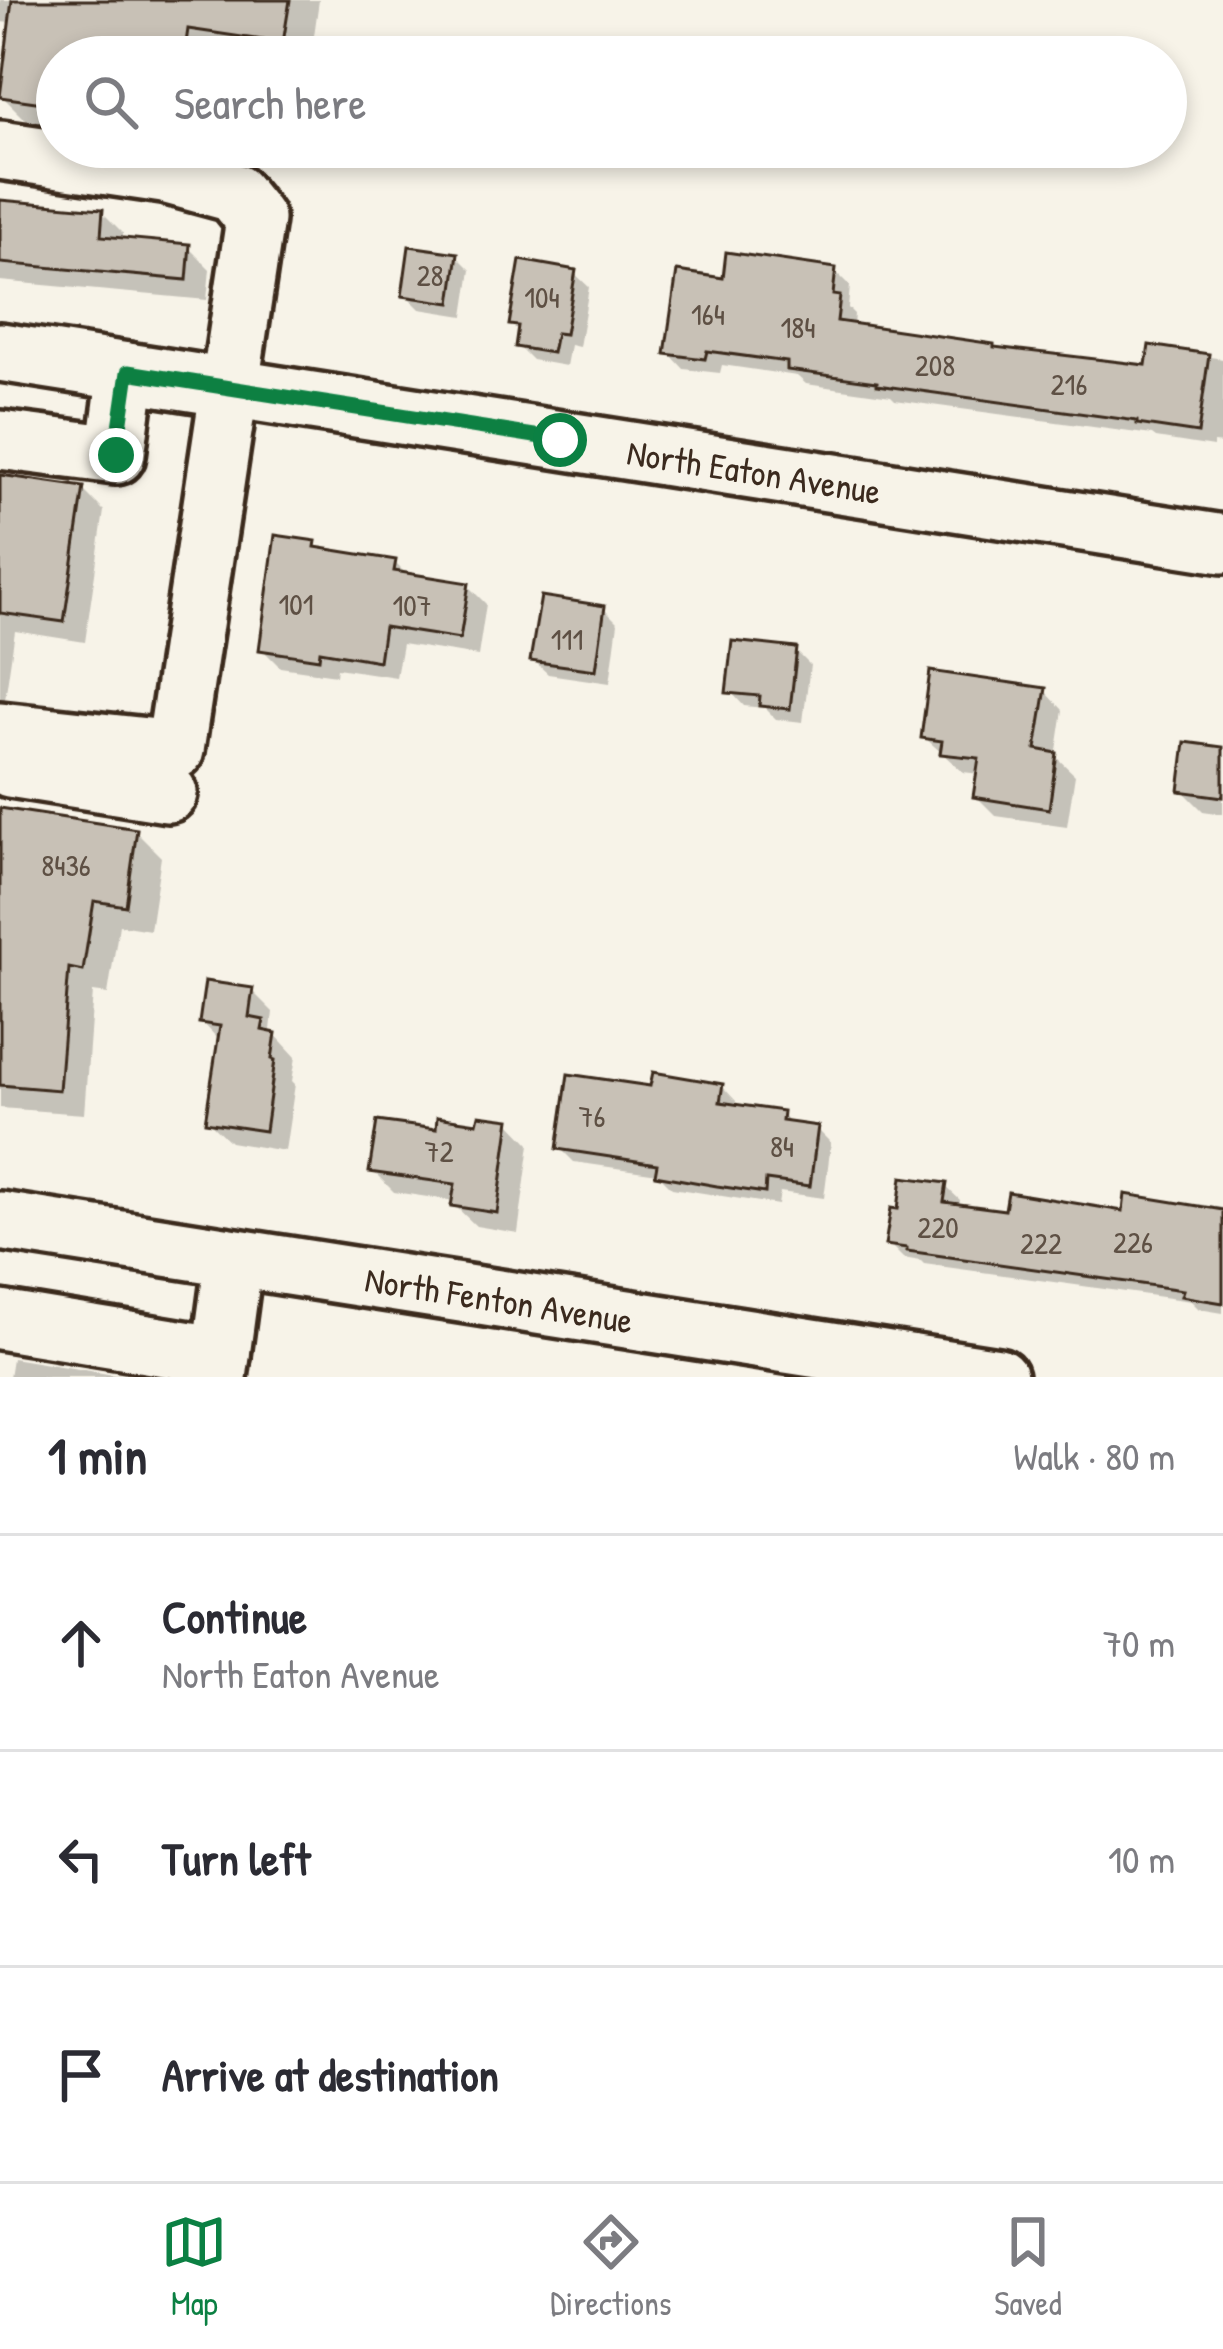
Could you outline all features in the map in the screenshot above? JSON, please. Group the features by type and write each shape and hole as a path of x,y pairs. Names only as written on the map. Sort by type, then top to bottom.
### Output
{"street":[{"path":"0,149 36,154"},
{"path":"0,731 176,750 256,219 234,193 125,168"},
{"name":"North Eaton Avenue","path":"0,352 1223,544"},
{"path":"0,440 116,455 128,372"},
{"path":"0,767 169,794"},
{"name":"North Fenton Avenue","path":"0,1221 998,1377"},
{"path":"0,1320 219,1367 234,1258"}],"building":[{"path":"12,0 290,0 284,36 188,29 187,36 36,36 36,102 0,97"},
{"path":"0,200 103,209 101,236 190,244 187,280 0,263"},
{"path":"409,246 458,253 451,303 402,296"},
{"path":"726,252 836,268 837,321 994,347 1146,365 1149,345 1209,354 1198,433 787,370 787,362 707,351 705,359 665,354 677,271 723,278"},
{"path":"520,260 576,270 565,334 556,333 552,353 515,347 518,326 509,325"},
{"path":"0,475 84,487 64,622 0,613"},
{"path":"275,535 316,541 315,547 396,560 394,571 469,583 460,639 384,627 379,661 320,651 319,659 259,650"},
{"path":"541,596 605,606 596,670 530,661"},
{"path":"732,641 797,648 790,709 759,706 760,696 726,693"},
{"path":"930,671 1046,688 1036,749 1057,753 1049,809 973,797 979,758 940,754 942,741 921,738"},
{"path":"1185,742 1223,747 1223,797 1179,791"},
{"path":"0,808 137,829 126,906 94,901 83,971 69,968 59,1090 0,1085"},
{"path":"205,981 253,988 249,1017 264,1020 262,1030 276,1033 265,1131 205,1122 220,1026 199,1023"},
{"path":"653,1072 723,1084 720,1102 783,1111 782,1121 818,1126 810,1186 766,1180 765,1193 717,1186 655,1175 657,1164 557,1149 568,1074 650,1086"},
{"path":"479,1115 510,1119 497,1213 451,1206 455,1184 369,1172 377,1121 436,1129 437,1117 477,1123"},
{"path":"902,1177 947,1183 944,1202 1005,1210 1008,1192 1123,1211 1125,1194 1223,1210 1223,1303 1181,1296 1183,1290 885,1245 891,1208 898,1209"}],"route":[{"path":"116,455 128,372 560,440"}]}
